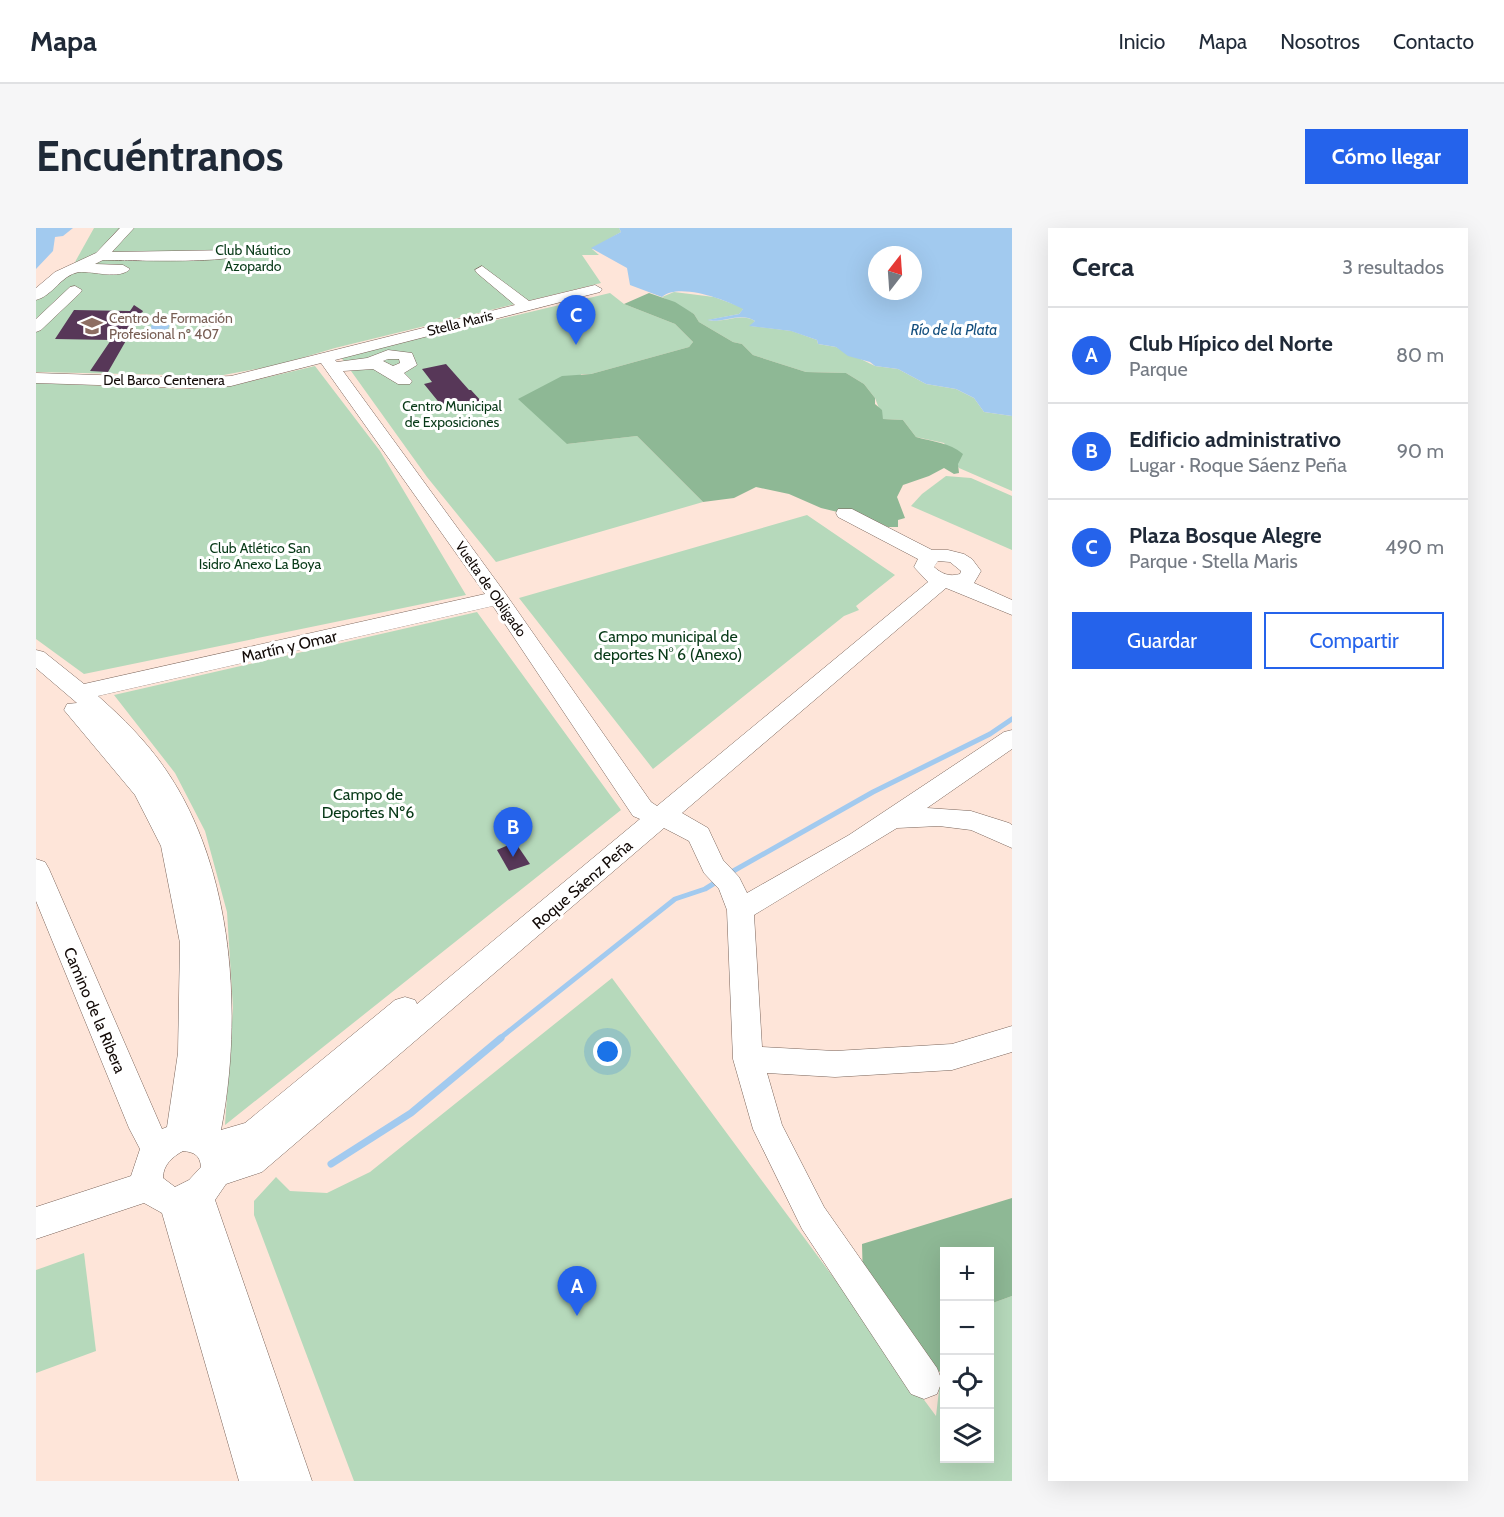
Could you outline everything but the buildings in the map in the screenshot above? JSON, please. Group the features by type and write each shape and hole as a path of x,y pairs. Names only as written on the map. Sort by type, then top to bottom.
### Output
{"street":[{"path":"36,296 60,275 103,254 126,228"},
{"path":"85,250 103,254 202,256 235,254"},
{"path":"78,268 194,269"},
{"path":"482,270 527,307"},
{"path":"39,319 75,290"},
{"name":"Stella Maris","path":"329,362 595,290"},
{"path":"329,362 372,362 398,377"},
{"name":"Del Barco Centenera","path":"36,378 191,383 231,381 329,362"},
{"name":"Vuelta de Obligado","path":"329,362 650,814"},
{"path":"845,513 944,574 1012,608"},
{"path":"944,574 1012,595"},
{"name":"Roque Sáenz Peña","path":"36,1223 186,1166 251,1161 650,814 944,574"},
{"name":"Martín y Omar","path":"79,693 498,598"},
{"path":"36,657 126,736 158,776 178,813 198,864 211,924 217,1012 213,1106 186,1166"},
{"name":"Camino de la Ribera","path":"36,677 82,716 144,789 174,846 194,943 193,1053 186,1166 269,1477"},
{"path":"728,887 858,842 1012,738"},
{"path":"650,814 675,820 699,835 728,887 748,1059 768,1129 813,1218 924,1381"},
{"path":"892,819 936,816 966,820 997,830 1012,838"},
{"name":"Camino de la Ribera","path":"39,885 144,1128 186,1166"},
{"path":"748,1059 835,1064 952,1057 1012,1039"}],"green space":[{"name":"Club Náutico Azopardo","path":"94,228 619,228 621,232 592,249 599,255 582,255 601,283 335,348 278,365 218,376 36,372 36,300 70,271"},
{"path":"674,292 714,297 744,308 739,314 708,320 743,318 755,321 751,326 792,331 817,340 818,344 836,347 875,366 898,369 926,384 956,389 974,398 984,412 1012,416 1012,491 959,468 944,443 916,437 903,420 883,419 875,398 864,384 846,373 806,372 753,355 742,344 733,342 699,322 694,314 662,297"},
{"name":"Centro Municipal de Exposiciones","path":"610,293 624,304 675,324 693,342 689,347 591,374 581,374 567,444 637,436 703,502 496,562 427,477 341,357"},
{"path":"649,293 675,302 694,314 699,322 733,342 742,344 753,355 806,372 846,373 864,384 875,398 875,404 882,410 883,419 903,420 916,437 946,445 963,454 958,464 959,473 954,474 944,468 903,485 897,497 905,518 898,520 898,527 888,527 875,521 821,508 789,494 756,487 734,498 703,502 637,436 567,444 518,399 562,376 591,374 689,347 693,342 675,324 624,304"},
{"name":"Club Atlético San Isidro Anexo La Boya","path":"315,366 380,451 466,595 84,674 36,639 36,383 185,389 231,386"},
{"path":"946,476 971,478 1012,496 1012,550 911,506 922,494"},
{"name":"Campo municipal de deportes N° 6 (Anexo)","path":"807,515 895,575 856,606 859,610 844,616 653,769 519,598"},
{"name":"Campo de Deportes Nº6","path":"477,612 621,810 225,1125 233,1008 227,912 205,831 175,773 114,695"},
{"path":"612,978 936,1416 940,1382 940,1463 994,1463 994,1303 1012,1296 1012,1481 354,1481 254,1215 254,1201 276,1177 290,1191 327,1193 370,1172"},
{"path":"1012,1198 1012,1296 994,1303 994,1247 940,1247 940,1372 907,1343 863,1282 862,1244"},
{"path":"84,1253 96,1351 36,1373 36,1270"}],"water":[{"path":"36,228 73,228 63,236 55,237 53,251 36,269"},
{"name":"Río de la Plata","path":"619,228 1012,228 1012,416 984,412 974,398 956,389 926,384 898,369 875,366 870,362 848,356 836,347 818,344 817,340 791,331 749,326 755,321 743,317 707,320 739,314 743,309 702,294 679,291 662,297 630,285 627,268 591,248 621,232"},
{"path":"155,319 173,319 163,338 145,337"}],"waterway":[{"path":"728,874 873,792 990,734 1012,719"},
{"path":"499,1039 675,899 705,889 718,881"},
{"path":"331,1164 411,1113 501,1038"}],"place":[{"name":"Centro de Formación Profesional nº 407","path":"92,326"},
{"name":"Plaza Bosque Alegre","path":"576,345"},
{"name":"Edificio administrativo","path":"513,857"},
{"name":"Club Hípico del Norte","path":"577,1316"}]}
